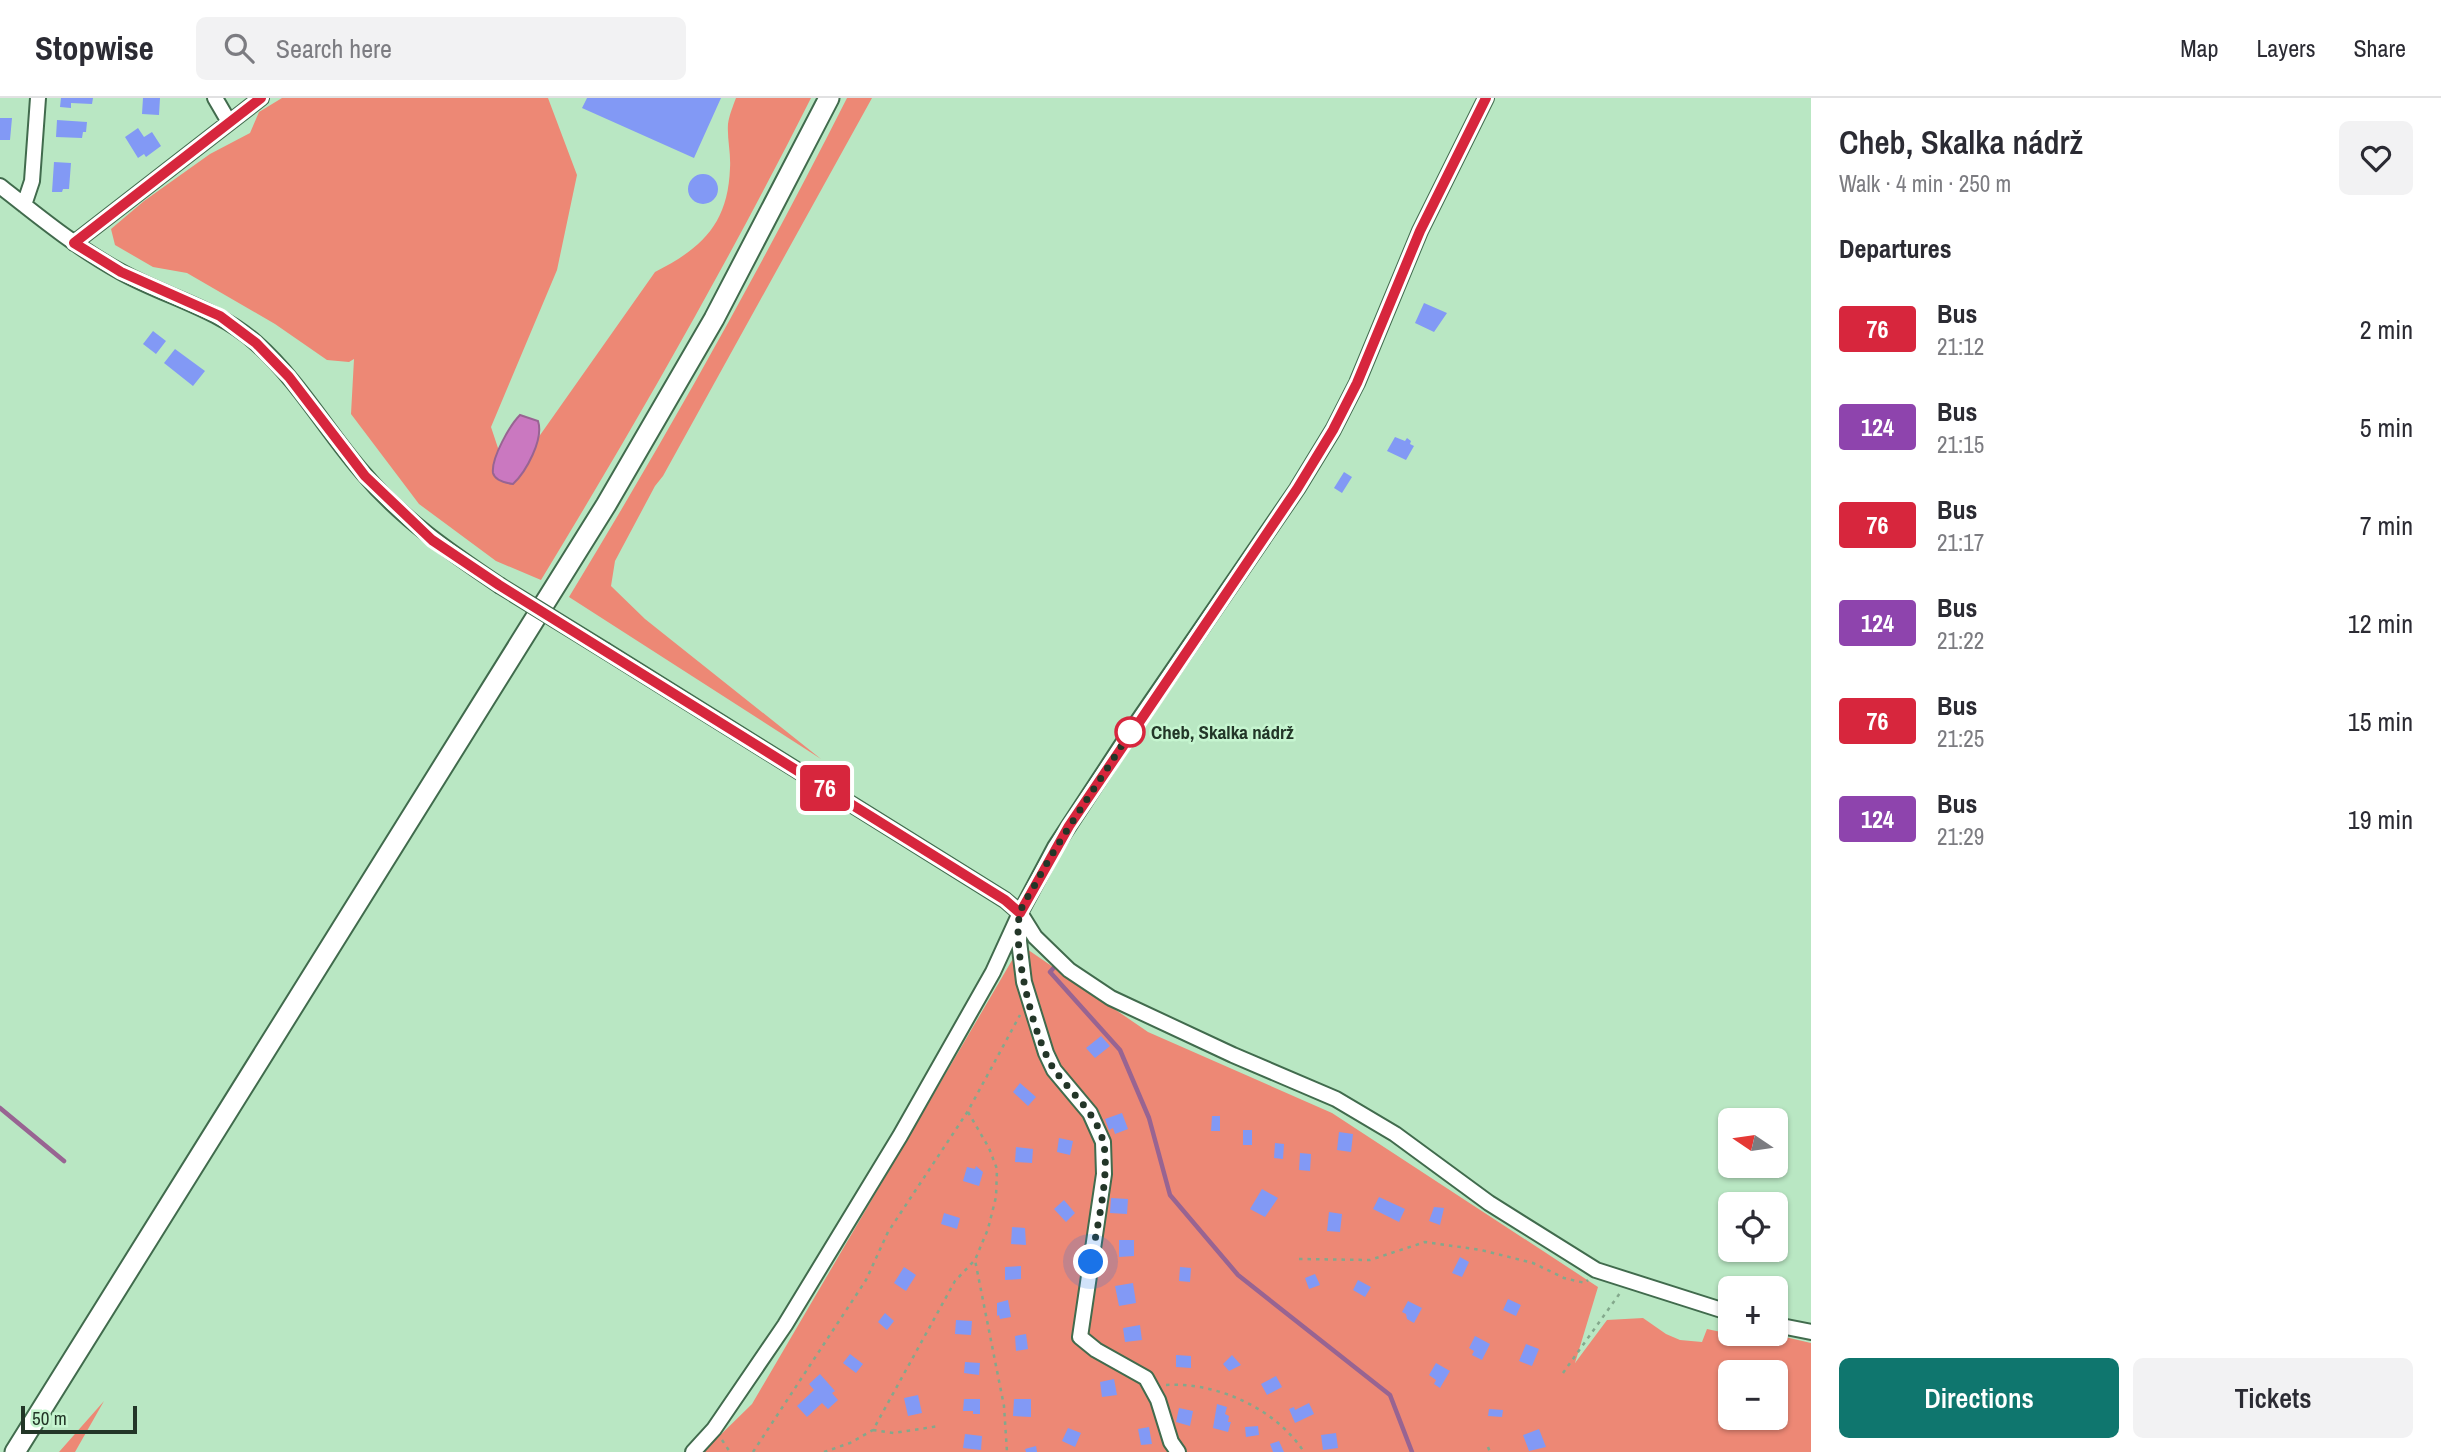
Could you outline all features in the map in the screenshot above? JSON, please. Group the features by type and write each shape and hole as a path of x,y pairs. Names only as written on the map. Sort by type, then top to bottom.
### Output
{"main road":[{"path":"15,1452 592,529 713,319 829,98"}],"street":[{"path":"24,205 32,181 38,98"},
{"path":"215,98 229,122"},
{"path":"74,243 261,98"},
{"path":"693,1452 713,1429 785,1325 893,1147 993,972 1020,913 1069,826 1297,489 1333,430 1357,383 1420,231 1486,98"},
{"path":"0,186 74,243 121,272 220,316 256,343 289,377 365,476 432,540 499,585 1005,900 1020,913 1035,937 1069,970 1111,998 1336,1099 1395,1135 1489,1203 1596,1270 1718,1309"},
{"path":"1020,913 1019,941 1028,1000 1046,1053 1054,1070 1090,1113 1103,1142 1104,1174 1080,1337 1096,1350 1146,1378 1158,1400 1171,1442 1178,1452"},
{"path":"1788,1327 1811,1332"}],"path":[{"path":"753,1452 866,1280 888,1232 968,1111 1028,1000"},
{"path":"824,1452 850,1443 873,1430 955,1281 975,1260 988,1229 996,1197 997,1169 989,1148 968,1111"},
{"path":"1299,1259 1370,1260 1425,1242 1494,1253 1585,1283 1596,1270"},
{"path":"975,1260 1004,1406 1007,1452"},
{"path":"1563,1374 1622,1291 1625,1279"},
{"path":"1150,1385 1174,1384 1239,1398 1273,1417 1295,1437 1304,1452"},
{"path":"873,1430 894,1433 939,1426"}],"shaded area":[{"path":"282,98 548,98 577,175 557,270 491,427 499,451 493,473 526,466 538,438 655,272 686,254 699,243 718,219 728,188 728,124 736,98 811,98 681,342 541,580 496,561 419,504 351,414 354,359 349,362 327,360 275,324 187,273 153,267 115,245 111,229 144,201 210,154 250,133 259,112"},
{"path":"847,98 872,98 663,476 655,486 615,561 611,586 645,619 821,759 569,597 713,350"},
{"path":"520,415 538,421 539,428 536,446 528,464 513,484 496,478 493,467 502,442"},
{"path":"1021,945 1148,1032 1332,1113 1598,1287 1575,1363 1607,1320 1643,1318 1680,1340 1702,1342 1707,1329 1718,1331 1718,1346 1788,1346 1788,1338 1811,1343 1811,1452 703,1452 752,1404"},
{"path":"104,1401 75,1452 59,1452"}],"building":[{"path":"61,98 93,98 92,104 71,103 71,108 60,107"},
{"path":"143,98 160,98 159,115 142,114"},
{"path":"587,98 721,98 694,158 582,108"},
{"path":"0,118 12,118 10,140 0,140"},
{"path":"57,120 87,122 86,132 83,132 82,138 56,137"},
{"path":"138,128 144,137 152,132 161,146 146,157 144,154 138,158 125,137"},
{"path":"54,162 71,163 69,189 63,189 62,192 52,192"},
{"path":"703,174 709,175 717,183 717,195 709,203 703,204 697,203 689,195 688,189 689,183 697,175"},
{"path":"1424,303 1447,313 1434,332 1415,323"},
{"path":"153,331 166,341 156,354 143,344"},
{"path":"175,349 205,371 193,386 164,363"},
{"path":"1395,437 1405,441 1407,438 1414,446 1406,460 1387,451"},
{"path":"1344,472 1352,477 1342,493 1334,488"},
{"path":"1101,1036 1110,1046 1095,1058 1086,1048"},
{"path":"1020,1083 1036,1097 1028,1106 1013,1092"},
{"path":"1122,1113 1128,1129 1115,1134 1113,1128 1109,1130 1105,1119"},
{"path":"1212,1116 1220,1116 1220,1131 1211,1131"},
{"path":"1243,1130 1252,1130 1252,1145 1243,1145"},
{"path":"1339,1132 1353,1134 1351,1152 1337,1150"},
{"path":"1059,1138 1073,1141 1070,1155 1057,1152"},
{"path":"1275,1143 1284,1144 1283,1159 1274,1158"},
{"path":"1016,1147 1033,1149 1032,1163 1015,1162"},
{"path":"1300,1153 1311,1154 1310,1171 1299,1170"},
{"path":"976,1166 983,1172 979,1186 963,1181 967,1167 975,1169"},
{"path":"1262,1189 1278,1198 1265,1217 1250,1209"},
{"path":"1379,1197 1405,1209 1399,1222 1373,1209"},
{"path":"1111,1198 1128,1199 1127,1214 1110,1213"},
{"path":"1064,1200 1075,1213 1066,1222 1054,1209"},
{"path":"1434,1207 1444,1208 1440,1225 1429,1221"},
{"path":"1329,1212 1342,1214 1340,1232 1327,1231"},
{"path":"944,1213 960,1218 957,1229 941,1224"},
{"path":"1012,1227 1025,1228 1026,1245 1011,1244"},
{"path":"1119,1240 1134,1240 1134,1256 1119,1257"},
{"path":"1460,1257 1469,1262 1462,1277 1452,1273"},
{"path":"1021,1266 1021,1279 1005,1280 1005,1267"},
{"path":"904,1267 916,1275 906,1291 894,1283"},
{"path":"1180,1267 1191,1268 1190,1282 1179,1281"},
{"path":"1315,1274 1320,1285 1309,1289 1305,1278"},
{"path":"1358,1280 1371,1287 1365,1297 1353,1290"},
{"path":"1133,1283 1136,1303 1119,1306 1115,1286"},
{"path":"1508,1299 1521,1305 1516,1316 1503,1310"},
{"path":"1008,1300 1011,1317 1000,1319 999,1315 997,1316 997,1303"},
{"path":"1408,1301 1422,1308 1414,1323 1402,1312"},
{"path":"885,1313 894,1321 887,1330 878,1322"},
{"path":"956,1320 972,1321 971,1335 955,1334"},
{"path":"1140,1325 1142,1340 1125,1342 1123,1328"},
{"path":"1026,1334 1028,1349 1016,1351 1015,1336"},
{"path":"1475,1336 1490,1344 1482,1360 1472,1355 1474,1351 1469,1348"},
{"path":"1526,1344 1539,1349 1532,1366 1519,1361"},
{"path":"850,1354 863,1364 856,1373 843,1363"},
{"path":"1176,1355 1191,1356 1191,1368 1176,1367"},
{"path":"1232,1355 1241,1365 1229,1371 1223,1364"},
{"path":"965,1362 980,1363 979,1375 964,1373"},
{"path":"1436,1363 1450,1371 1440,1388 1434,1384 1436,1380 1429,1375"},
{"path":"820,1374 835,1391 832,1393 838,1400 828,1409 822,1403 807,1417 797,1406 814,1390 809,1384"},
{"path":"1276,1376 1282,1387 1267,1395 1261,1384"},
{"path":"1114,1379 1117,1395 1102,1397 1100,1382"},
{"path":"918,1395 922,1413 908,1416 904,1398"},
{"path":"964,1399 980,1399 980,1414 963,1411"},
{"path":"1014,1399 1031,1399 1031,1417 1013,1416"},
{"path":"1309,1403 1314,1414 1295,1423 1289,1409 1294,1407 1295,1410"},
{"path":"1217,1404 1227,1407 1225,1414 1229,1416 1228,1422 1231,1422 1228,1432 1213,1428"},
{"path":"1179,1408 1193,1411 1190,1426 1176,1422"},
{"path":"1489,1409 1503,1410 1502,1417 1488,1416"},
{"path":"1258,1426 1259,1435 1246,1437 1245,1427"},
{"path":"1149,1427 1152,1444 1141,1445 1138,1429"},
{"path":"1068,1428 1081,1433 1075,1447 1062,1441"},
{"path":"1539,1429 1546,1447 1529,1451 1523,1435"},
{"path":"1336,1433 1338,1448 1323,1450 1321,1435"},
{"path":"965,1434 982,1436 981,1450 963,1448"},
{"path":"1279,1441 1284,1452 1273,1452 1270,1444"},
{"path":"1036,1446 1037,1452 1026,1452 1025,1449"}],"waterway":[{"path":"1058,963 1050,972 1120,1050 1149,1118 1170,1195 1238,1275 1390,1395 1412,1452"},
{"path":"0,1108 64,1161"}],"bus line":[{"name":"76","path":"261,98 74,243 121,272 220,316 256,343 289,377 365,476 432,540 499,585 1005,900 1020,913 1055,847 1297,489 1333,430 1357,383 1420,231 1486,98"}],"place":[{"name":"Cheb, Skalka nádrž","path":"1130,732"}],"route":[{"path":"1091,1262 1104,1174 1103,1142 1090,1113 1054,1070 1046,1053 1024,982 1019,941 1020,913 1055,847 1130,732"}]}
